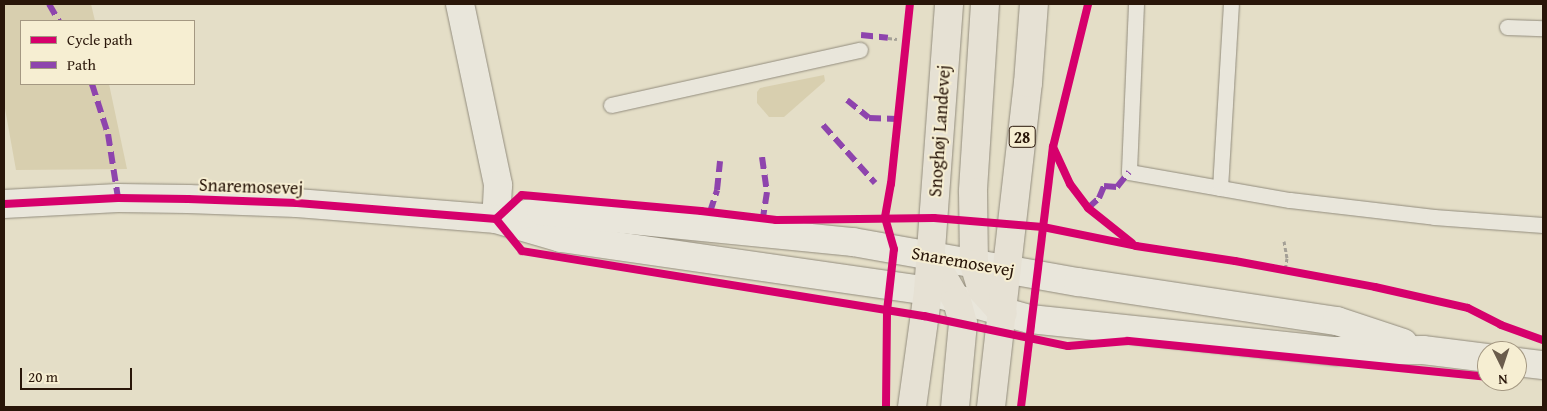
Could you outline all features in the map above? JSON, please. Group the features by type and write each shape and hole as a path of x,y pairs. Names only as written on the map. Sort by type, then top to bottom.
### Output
{"main road":[{"name":"Snoghøj Landevej","path":"912,407 928,292 949,4"},
{"path":"984,4 973,192 974,264 982,290 1003,313"},
{"name":"28","path":"991,407 1003,313 1034,4"},
{"path":"931,256 957,301 963,324 955,407"}],"street":[{"path":"460,4 498,185 496,219"},
{"name":"Snaremosevej","path":"4,204 118,198 188,199 297,203 496,219 561,238 928,292 1030,319 1337,351 1423,350 1477,357"},
{"name":"Snaremosevej","path":"496,219 541,211 854,242 1007,270 1337,321 1423,350"},
{"path":"1527,363 1543,365"}],"lane":[{"path":"1136,4 1129,172 1290,200 1434,217 1543,225"},
{"path":"1220,188 1231,4"},
{"path":"1506,27 1543,28"},
{"path":"611,105 860,50"}],"path":[{"path":"888,38 897,39"},
{"path":"1284,241 1287,258 1281,270 1297,272"}],"shaded area":[{"path":"4,4 91,4 95,20 20,20 20,85 109,85 127,169 16,170 4,103"},
{"path":"824,75 825,81 784,117 769,117 757,103 757,92 760,88"}],"marked path":[{"path":"49,4 58,20"},
{"path":"861,35 888,38"},
{"path":"92,85 108,134 118,198"},
{"path":"847,100 869,118 898,119"},
{"path":"823,125 875,183"},
{"path":"762,157 767,192 763,218"},
{"path":"710,212 717,190 720,161"},
{"path":"1088,208 1099,198 1104,186 1117,187 1129,172"}],"cycle path":[{"path":"886,407 887,311 894,249 885,217 891,184 910,4"},
{"path":"1021,407 1053,147 1088,4"},
{"path":"1053,147 1070,184 1088,208 1132,243"},
{"path":"496,219 522,195 701,211 776,220 934,218 1043,227 1136,246 1235,261 1375,287 1468,308 1501,325 1543,340"},
{"path":"4,204 118,198 188,199 297,203 496,219"},
{"path":"496,219 522,251 924,316 1068,346 1128,341 1477,376"}]}
